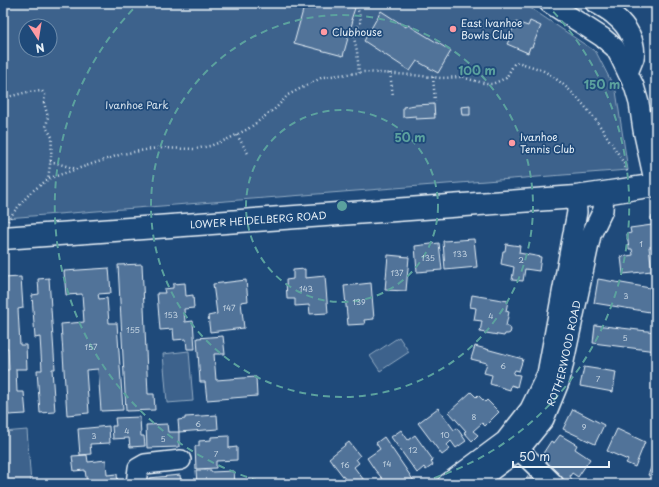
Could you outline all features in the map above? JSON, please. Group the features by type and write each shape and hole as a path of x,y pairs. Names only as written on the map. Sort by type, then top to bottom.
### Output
{"main road":[{"name":"LOWER HEIDELBERG ROAD","path":"4,231 301,217 576,197 656,185"}],"street":[{"path":"549,3 608,42 614,48 634,86 656,185"},
{"path":"595,3 615,16 626,27 634,49 634,57 628,73"},
{"name":"ROTHERWOOD ROAD","path":"473,484 519,450 544,419 560,380 591,235 603,210 604,193"},
{"name":"ROTHERWOOD ROAD","path":"447,484 505,441 530,409 547,374 577,212 576,197"},
{"path":"519,450 554,484"},
{"path":"136,484 138,468 145,464 181,460"}],"path":[{"path":"356,3 361,21 354,38 359,73"},
{"path":"4,231 13,213 31,192 48,179 122,154 157,148 196,149 210,146 248,129 276,108 288,95 323,77 364,72 412,74 441,78 461,77 492,84 506,78 514,64 518,62 541,70 564,85 584,105 626,166 633,189"},
{"path":"390,73 393,96"},
{"path":"433,77 435,101"},
{"path":"3,98 28,92 42,91 48,117 46,127 52,137 48,179"},
{"path":"237,135 249,155"},
{"path":"50,161 76,169"}],"green space":[{"name":"Ivanhoe Park","path":"3,3 523,3 596,52 616,91 628,170 6,218 3,167"},
{"path":"399,337 409,352 380,371 370,356"},
{"path":"189,351 193,401 167,403 163,354"},
{"path":"27,430 31,484 4,484 3,432"}],"building":[{"name":"Clubhouse","path":"305,3 345,3 345,5 355,8 343,56 294,43"},
{"name":"East Ivanhoe Bowls Club","path":"381,11 406,27 408,25 451,51 438,73 417,61 410,71 364,41"},
{"path":"530,21 541,26 528,53 507,44 516,22 528,26"},
{"path":"434,104 435,118 416,119 416,116 403,117 403,107"},
{"path":"470,106 470,115 462,115 461,107"},
{"path":"656,216 655,247 649,247 652,271 623,274 621,257 633,255 632,249 629,249 627,234 631,233 630,228 652,225 651,217"},
{"path":"474,239 477,267 445,270 443,241"},
{"path":"439,243 442,270 417,272 415,246"},
{"path":"506,244 520,246 519,253 541,257 539,271 525,269 523,281 512,280 514,267 501,264 503,251 505,251"},
{"path":"388,255 409,257 406,291 385,290"},
{"path":"142,264 148,394 154,394 155,410 126,411 118,265"},
{"path":"109,268 111,293 98,294 99,299 107,298 109,323 117,323 123,410 101,411 98,369 86,370 89,413 67,415 61,324 84,322 82,294 66,295 64,271"},
{"path":"305,269 305,278 325,276 328,313 310,314 309,305 295,306 295,299 287,299 286,280 293,279 293,270"},
{"path":"21,277 23,308 18,309 20,345 26,345 27,369 16,369 17,392 24,392 26,414 8,415 7,394 3,394 3,370 9,370 8,348 3,348 3,326 5,326 3,278"},
{"path":"49,278 55,369 52,369 55,412 40,413 37,370 42,370 40,337 35,338 32,295 39,294 38,279"},
{"path":"598,279 656,289 656,313 594,303"},
{"path":"246,280 248,301 241,302 244,328 210,332 208,316 217,314 213,284"},
{"path":"185,283 186,296 193,295 194,308 184,309 185,322 193,321 195,349 187,349 186,339 174,340 173,329 160,330 157,293 165,293 164,289 173,288 173,284"},
{"path":"371,283 374,319 364,320 365,324 348,325 344,286"},
{"path":"472,295 508,301 506,311 509,312 506,326 510,328 510,333 505,334 504,336 480,332 482,321 474,320 476,308 470,307"},
{"path":"595,325 656,332 656,351 593,343"},
{"path":"223,336 225,354 214,354 216,380 256,377 257,396 207,400 205,382 200,382 197,338"},
{"path":"475,346 523,359 519,371 515,370 513,374 520,375 517,387 511,385 510,390 490,384 492,375 484,373 487,363 471,359"},
{"path":"584,367 616,372 613,392 580,386"},
{"path":"471,392 476,397 478,395 485,402 487,400 499,412 485,426 482,423 473,431 478,435 472,441 464,432 466,431 449,412"},
{"path":"438,408 454,430 457,428 466,441 456,448 451,441 447,445 450,449 442,455 418,423"},
{"path":"573,409 604,425 595,444 563,429"},
{"path":"217,415 218,429 179,432 178,420 185,419 185,417"},
{"path":"140,417 141,436 144,436 145,446 130,447 129,438 113,439 112,426 116,426 115,418"},
{"path":"167,424 168,432 179,432 179,447 147,448 146,425"},
{"path":"109,426 110,443 90,444 91,454 80,455 78,429"},
{"path":"617,429 645,442 635,467 626,463 628,460 607,451"},
{"path":"401,430 408,440 415,435 433,460 431,462 433,465 426,470 424,467 417,473 391,437"},
{"path":"560,435 577,445 575,449 590,459 578,477 572,473 570,476 574,484 561,484 559,480 562,477 543,466 546,462 540,458 551,441 554,443"},
{"path":"229,436 229,448 237,447 237,460 216,461 216,468 196,469 195,446 199,446 199,441 211,440 211,437"},
{"path":"384,437 416,484 387,484 375,470 367,458 380,449 376,443"},
{"path":"349,442 360,456 356,459 359,463 354,467 367,484 349,484 329,458"},
{"path":"87,455 88,462 106,460 107,475 117,474 118,484 87,484 85,470 74,471 72,456"},
{"path":"656,456 656,479 648,475"},
{"path":"196,470 211,470 211,472 234,471 235,484 197,484"},
{"path":"180,475 181,484 150,484 149,478"},
{"path":"529,476 535,484 518,484"}],"place":[{"name":"East Ivanhoe Bowls Club","path":"453,29"},
{"name":"Clubhouse","path":"324,32"},
{"name":"Ivanhoe Tennis Club","path":"512,143"}]}
